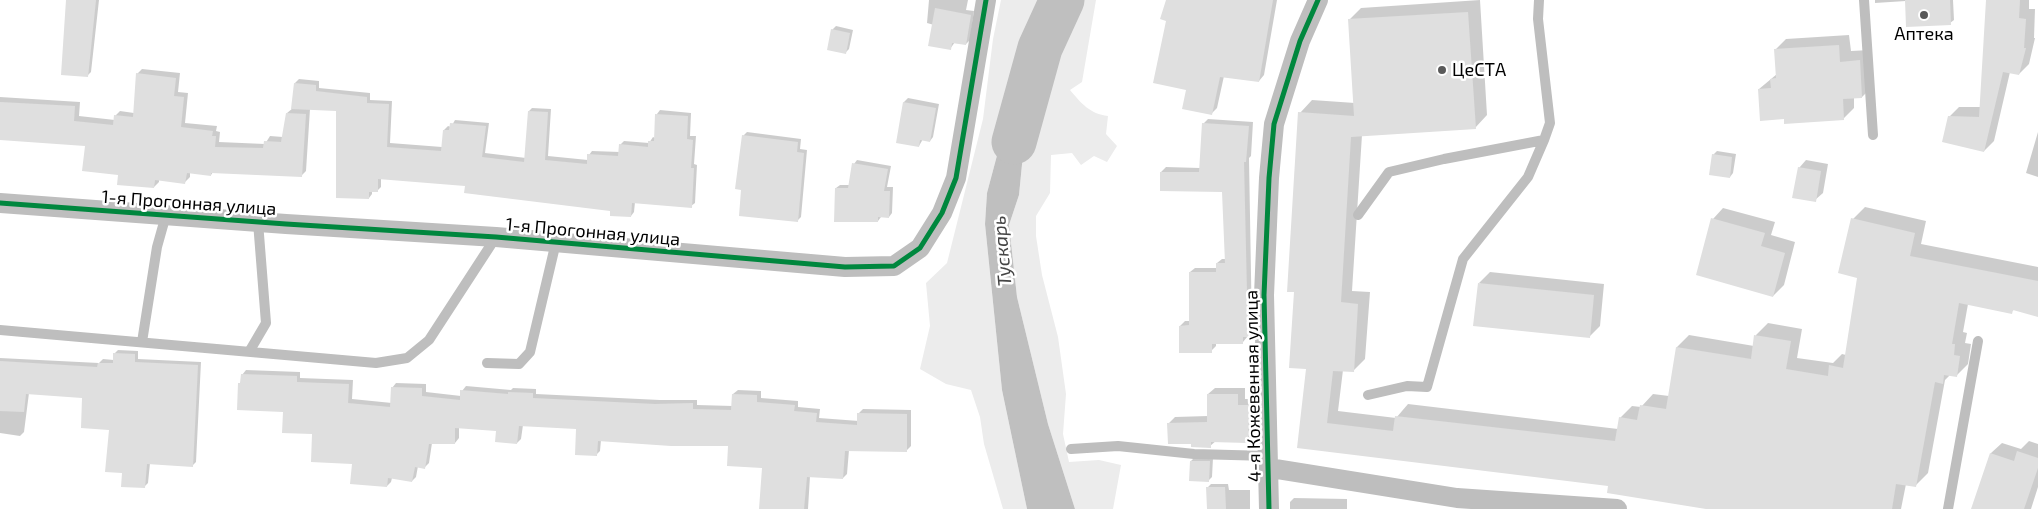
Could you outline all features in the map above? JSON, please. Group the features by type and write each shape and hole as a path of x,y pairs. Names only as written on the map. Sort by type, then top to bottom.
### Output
{"street":[{"name":"1-я Прогонная улица","path":"0,203 496,237 845,267 894,266 920,248 942,213 956,178 986,0"},
{"name":"4-я Кожевенная улица","path":"1269,509 1264,295 1269,178 1274,124 1300,41 1318,0"},
{"path":"1269,462 1457,498 1616,509"}],"lane":[{"path":"1368,395 1407,386 1428,387 1463,259 1528,177 1550,123 1538,19 1539,0"},
{"path":"1864,0 1873,135"},
{"path":"1358,215 1389,172 1444,159 1544,140"},
{"path":"142,342 157,247 166,215"},
{"path":"249,352 266,323 258,222"},
{"path":"0,330 376,363 407,358 429,340 496,237"},
{"path":"487,363 520,364 530,352 556,242"},
{"path":"1948,509 1978,341"},
{"path":"1070,449 1118,446 1269,462"}],"shaded area":[{"path":"1001,0 1046,0 1016,54 1007,118 987,193 985,224 1002,390 1027,509 1003,509 984,444 980,417 971,390 946,384 920,369 930,326 926,283 947,263 983,119 993,39"},
{"path":"1072,0 1096,0 1082,82 1070,90 1091,110 1108,116 1106,134 1117,146 1107,162 1094,156 1081,165 1072,153 1051,155 1050,193 1036,216 1036,236 1042,275 1058,337 1066,394 1063,434 1069,462 1099,460 1121,465 1113,509 1075,509 1048,424 1017,297 1009,225 1019,195 1030,83 1044,38"}],"water":[{"path":"1046,0 1072,0 1044,38 1030,83 1019,195 1009,225 1017,297 1048,424 1075,509 1027,509 1002,390 985,224 987,193 1007,118 1016,54"}],"building":[{"path":"66,0 96,0 88,77 61,75"},
{"path":"1166,0 1273,0 1259,82 1220,77 1212,115 1182,109 1186,90 1153,83 1166,21 1160,19"},
{"name":"Аптека","path":"1905,0 1950,0 1951,25 1906,27"},
{"path":"1986,0 2020,0 2019,18 2026,19 2024,48 2026,48 2019,75 2003,72 1984,152 1942,142 1948,116 1979,117"},
{"path":"935,8 971,15 966,45 952,43 951,50 928,46"},
{"path":"1468,12 1476,129 1351,137 1341,302 1358,304 1354,372 1333,371 1327,423 1393,431 1395,416 1615,441 1619,417 1637,420 1640,405 1666,409 1676,347 1751,359 1754,335 1791,341 1786,369 1828,376 1829,365 1843,368 1857,278 1838,273 1851,218 1915,233 1910,256 2038,281 2038,317 2013,310 2012,314 1959,303 1952,344 1955,344 1954,355 1960,356 1957,377 1944,375 1943,384 1935,382 1916,487 1896,484 1892,509 1706,509 1607,493 1608,486 1297,448 1306,369 1289,368 1294,292 1287,292 1298,112 1354,116 1348,19"},
{"path":"831,29 850,33 846,54 827,50"},
{"path":"1839,45 1840,62 1860,60 1862,98 1843,99 1844,120 1784,124 1784,119 1760,121 1758,89 1771,88 1770,79 1776,78 1774,49"},
{"path":"136,73 176,78 174,96 184,97 181,127 213,131 212,136 216,136 215,147 263,148 264,141 281,142 286,113 306,114 302,177 211,173 211,176 187,173 185,184 155,180 154,188 117,185 118,175 82,171 85,146 0,140 0,102 75,106 74,121 113,125 114,115 133,117"},
{"path":"294,83 316,85 316,91 367,97 367,103 389,104 387,147 441,151 443,130 449,130 450,123 486,126 482,157 524,162 528,111 548,112 545,160 587,164 587,154 618,156 619,144 648,147 648,141 654,141 655,114 688,116 687,139 693,140 691,168 694,168 692,208 632,203 631,217 610,216 610,211 464,193 465,186 378,179 378,192 369,192 369,199 336,198 336,111 291,109"},
{"path":"903,102 936,108 930,142 920,140 919,147 896,143"},
{"path":"1202,123 1249,126 1246,162 1244,162 1248,337 1243,337 1243,344 1212,344 1212,353 1179,353 1179,326 1189,325 1189,272 1216,272 1216,263 1225,263 1222,192 1160,191 1160,172 1199,172"},
{"path":"742,135 798,142 797,152 804,153 798,222 739,216 741,190 735,189"},
{"path":"1712,154 1732,157 1730,178 1709,175"},
{"path":"852,163 888,169 884,191 890,191 889,218 878,217 878,222 834,222 835,188 848,188"},
{"path":"1798,167 1821,171 1816,202 1792,198"},
{"path":"1711,218 1765,233 1761,246 1785,253 1773,297 1696,275"},
{"path":"1478,283 1594,295 1590,338 1473,326"},
{"path":"113,353 135,354 135,362 198,365 193,467 147,464 145,488 121,487 122,473 105,472 109,430 81,428 82,398 26,394 24,412 0,411 0,361 97,367 98,363 113,363"},
{"path":"241,374 297,376 297,382 349,384 348,403 390,407 391,387 422,388 422,396 460,400 460,390 508,394 508,392 533,393 533,398 655,404 693,403 693,409 731,410 732,394 757,395 757,402 795,405 794,411 817,413 816,422 857,425 857,413 907,414 907,452 845,451 843,479 807,477 804,509 759,509 762,468 727,466 728,446 671,446 598,441 597,456 575,455 576,429 519,426 517,444 495,442 496,431 455,428 455,444 429,444 425,469 415,467 412,482 388,478 387,487 350,484 352,464 311,462 312,434 282,433 283,412 237,410 238,383 240,383"},
{"path":"1207,394 1238,394 1238,405 1249,405 1248,443 1211,442 1211,448 1191,447 1191,444 1168,444 1167,423 1207,422"},
{"path":"2017,451 2038,458 2038,468 2024,509 1971,509 1990,453 2014,461"},
{"path":"1190,461 1210,461 1209,482 1189,481"},
{"path":"1206,487 1225,487 1226,509 1207,509"}],"waterway":[{"name":"Тускарь","path":"1014,142 1040,48 1062,0"}],"cycle path":[{"path":"0,203 496,237 845,267 894,266 920,248 942,213 956,178 986,0"},
{"path":"1269,509 1264,295 1269,178 1274,124 1300,41 1318,0"}],"place":[{"name":"Аптека","path":"1924,15"},
{"name":"ЦеСТА","path":"1442,70"}]}
